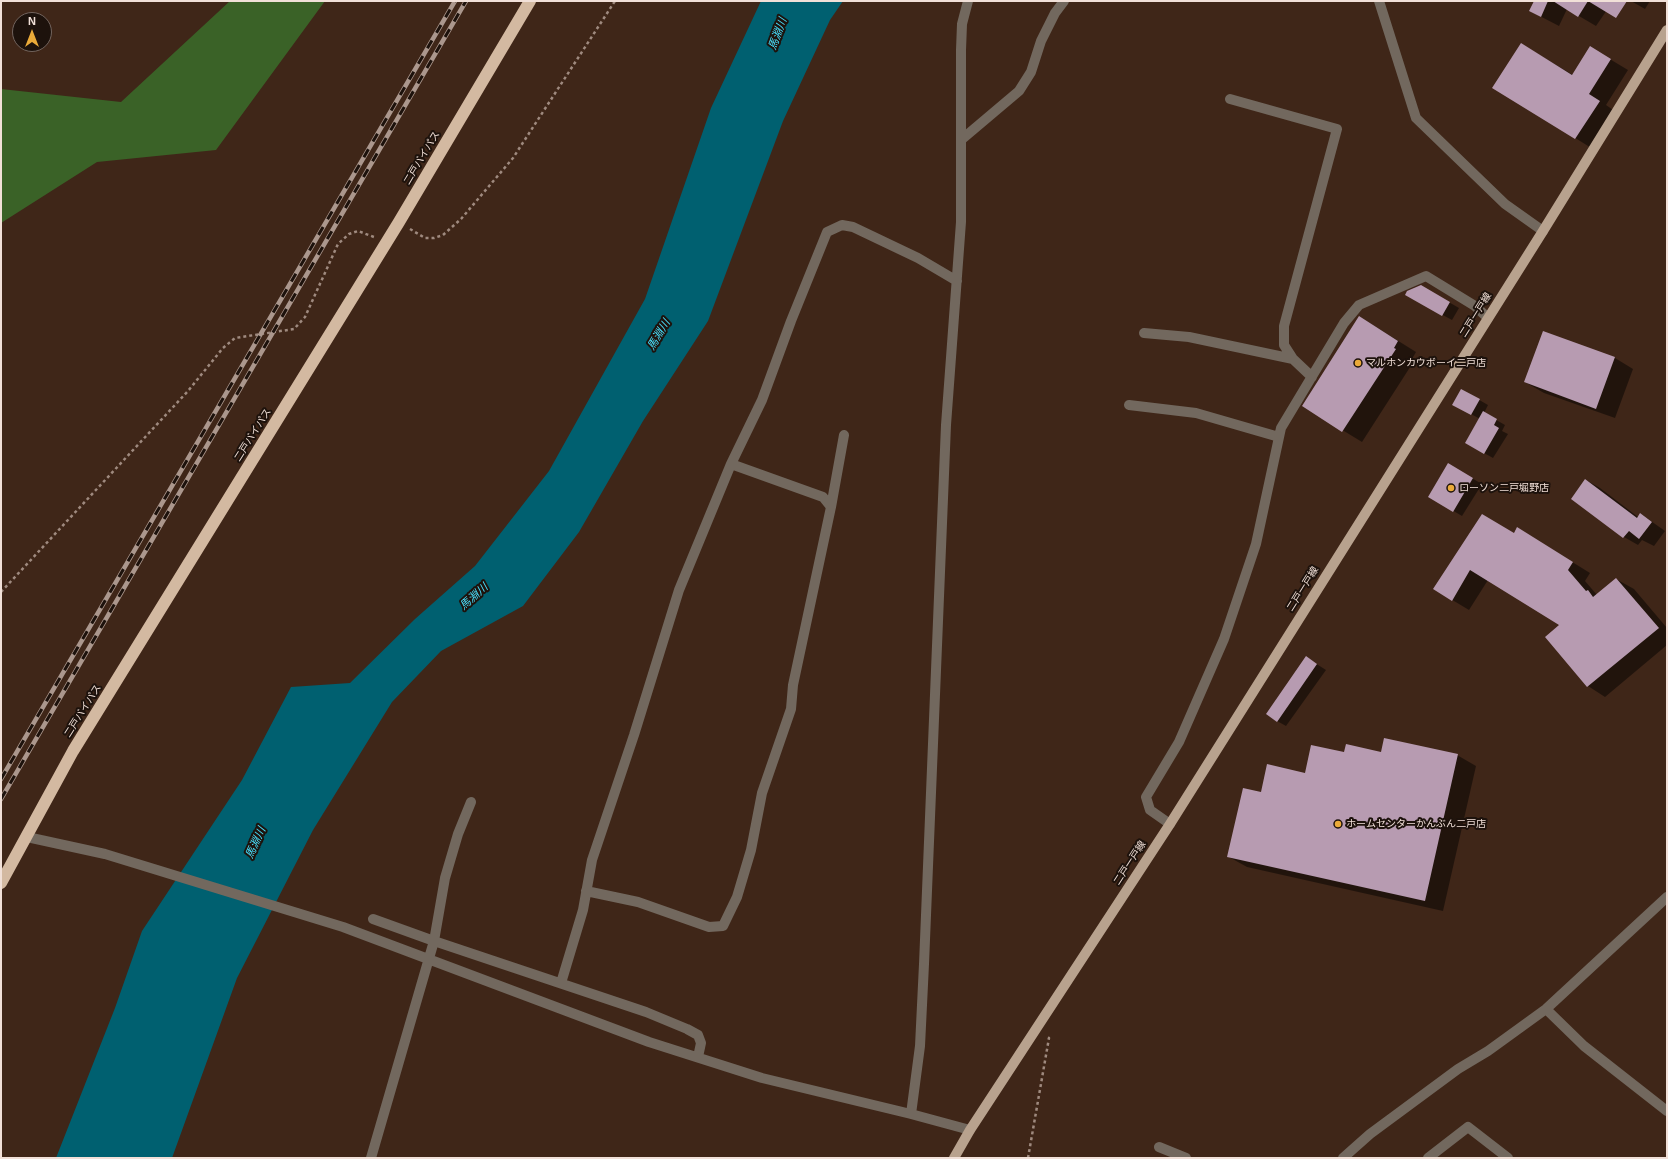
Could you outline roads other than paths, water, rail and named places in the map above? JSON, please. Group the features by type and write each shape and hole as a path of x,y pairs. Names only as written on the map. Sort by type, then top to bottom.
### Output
{"highway":[{"name":"二戸バイパス","path":"1,883 73,751 399,222 530,1"}],"main road":[{"name":"二戸一戸線","path":"954,1158 970,1130 1170,824 1543,231 1667,30"}],"street":[{"path":"911,1114 920,1046 946,425 961,222 962,24 968,1"},
{"path":"961,140 1019,91 1031,72 1041,41 1055,13 1064,1"},
{"path":"1379,1 1416,118 1505,204 1543,231"},
{"path":"1230,100 1337,129 1284,326 1284,345 1293,359 1312,377"},
{"path":"561,983 583,910 592,860 634,735 679,590 731,464 762,400 791,321 827,232 842,225 853,227 918,258 957,281"},
{"path":"1170,824 1150,810 1146,797 1179,742 1224,639 1256,544 1281,428 1344,323 1359,305 1426,276 1475,306 1488,318"},
{"path":"1144,333 1189,336 1293,359"},
{"path":"1129,405 1196,413 1279,437"},
{"path":"586,891 638,902 709,927 723,926 737,897 751,850 762,793 791,709 793,685 831,506 844,435"},
{"path":"731,464 823,497 831,506"},
{"path":"372,1158 434,941 445,878 458,834 471,802"},
{"path":"27,837 105,854 343,927 649,1042 762,1078 911,1114 970,1130"},
{"path":"1343,1158 1370,1134 1458,1069 1488,1051 1546,1009 1665,903"},
{"path":"373,919 646,1012 687,1029 698,1035 701,1043 698,1057"},
{"path":"1546,1009 1584,1046 1667,1111"},
{"path":"1428,1158 1468,1127 1508,1158"},
{"path":"1159,1147 1186,1158"}],"water":[{"name":"馬淵川","path":"761,1 843,1 830,20 783,121 708,321 643,421 579,532 523,606 441,651 392,702 313,830 237,978 172,1158 56,1158 115,1008 142,931 242,780 291,687 350,683 415,619 475,566 549,471 645,299 711,108"}],"railway":[{"path":"1,779 455,1"},
{"path":"1,799 466,1"}],"place":[{"name":"マルホンカウボーイ二戸店","path":"1358,363"},
{"name":"ローソン二戸堀野店","path":"1451,488"},
{"name":"ホームセンターかんぶん二戸店","path":"1338,824"}]}
